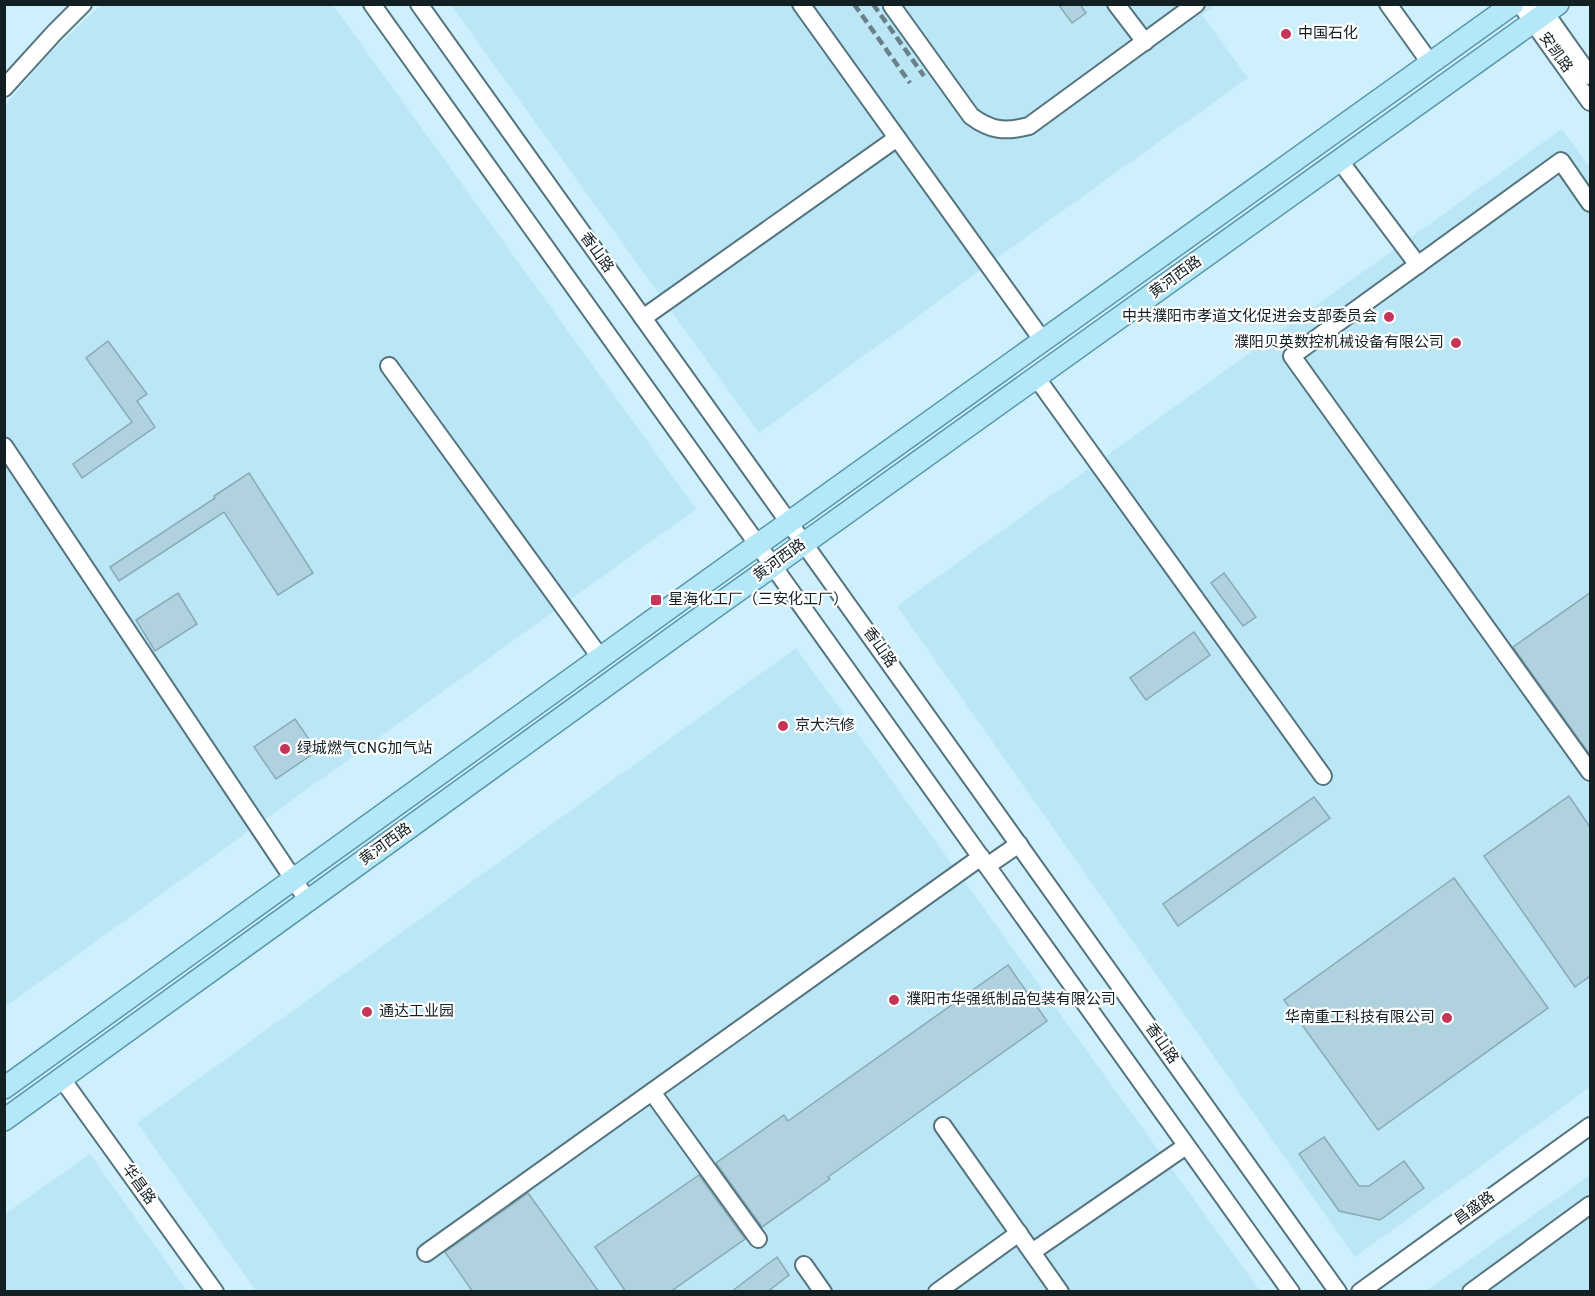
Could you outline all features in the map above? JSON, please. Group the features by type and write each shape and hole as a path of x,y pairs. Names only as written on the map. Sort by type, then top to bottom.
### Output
{"main road":[{"name":"黄河西路","path":"4,1088 600,657 1513,4"},
{"name":"黄河西路","path":"4,1120 804,543 1340,161 1544,11"}],"street":[{"path":"4,88 83,4"},
{"path":"372,4 1291,1292"},
{"name":"香山路","path":"419,4 1338,1292"},
{"path":"801,4 1043,341"},
{"path":"893,4 892,6 971,116 983,125 1001,130 1029,126 1196,4"},
{"path":"1116,4 1144,42"},
{"path":"1388,4 1431,64"},
{"name":"安凯路","path":"1520,4 1544,11 1590,76"},
{"name":"安凯路","path":"1544,11 1590,102"},
{"path":"643,318 897,138"},
{"path":"1340,161 1418,265"},
{"path":"1590,202 1561,161 1292,357 1590,772"},
{"path":"389,366 600,657"},
{"path":"1036,377 1323,776"},
{"path":"4,446 308,901"},
{"path":"426,1253 652,1092 984,862 1019,844"},
{"name":"华昌路","path":"62,1079 215,1292"},
{"path":"652,1092 759,1239"},
{"path":"943,1126 1060,1292"},
{"name":"昌盛路","path":"1360,1292 1590,1126"},
{"path":"1032,1252 1186,1146"},
{"path":"1471,1292 1590,1205"},
{"path":"938,1292 1019,1233"},
{"path":"804,1265 823,1292"}],"shaded area":[{"path":"101,5 333,5 696,509 5,1007 4,107 48,55"},
{"path":"451,5 1216,5 1202,15 1248,78 1001,255 759,433"},
{"path":"1562,129 1590,168 1590,1087 1355,1257 897,606"},
{"path":"796,648 1260,1291 256,1291 137,1123"},
{"path":"90,1154 187,1291 5,1291 5,1214"},
{"path":"1590,1175 1590,1291 1426,1291"}],"building":[{"path":"1058,4 1080,4 1086,13 1072,23"},
{"path":"108,341 147,394 137,401 155,427 82,478 73,464 132,422 86,358"},
{"path":"249,473 313,573 278,595 224,512 119,581 110,567"},
{"path":"1224,573 1256,617 1243,626 1211,583"},
{"path":"178,593 197,624 155,651 136,620"},
{"path":"1590,593 1590,755 1513,647"},
{"path":"1194,632 1210,655 1146,700 1130,678"},
{"name":"绿城燃气CNG加气站","path":"295,719 317,751 276,779 254,747"},
{"path":"1569,796 1590,827 1590,976 1575,987 1484,856"},
{"path":"1314,797 1330,818 1178,926 1163,904"},
{"path":"1454,878 1548,1008 1378,1130 1284,1000"},
{"path":"1008,965 1047,1021 828,1177 830,1179 762,1227 716,1163 784,1115 788,1121"},
{"path":"1324,1137 1359,1186 1369,1186 1404,1161 1424,1188 1380,1220 1339,1211 1299,1154"},
{"path":"699,1175 745,1239 670,1292 626,1292 595,1247"},
{"path":"528,1193 599,1292 473,1292 445,1252"},
{"path":"777,1257 789,1275 767,1292 731,1292"}],"railway":[{"path":"854,4 910,83"},
{"path":"873,4 924,76"}],"place":[{"name":"中国石化","path":"1286,34"},
{"name":"中共濮阳市孝道文化促进会支部委员会","path":"1389,317"},
{"name":"濮阳贝英数控机械设备有限公司","path":"1456,343"},
{"name":"星海化工厂（三安化工厂）","path":"656,600"},
{"name":"京大汽修","path":"783,726"},
{"name":"绿城燃气CNG加气站","path":"285,749"},
{"name":"濮阳市华强纸制品包装有限公司","path":"894,1000"},
{"name":"通达工业园","path":"367,1012"},
{"name":"华南重工科技有限公司","path":"1447,1018"}]}
